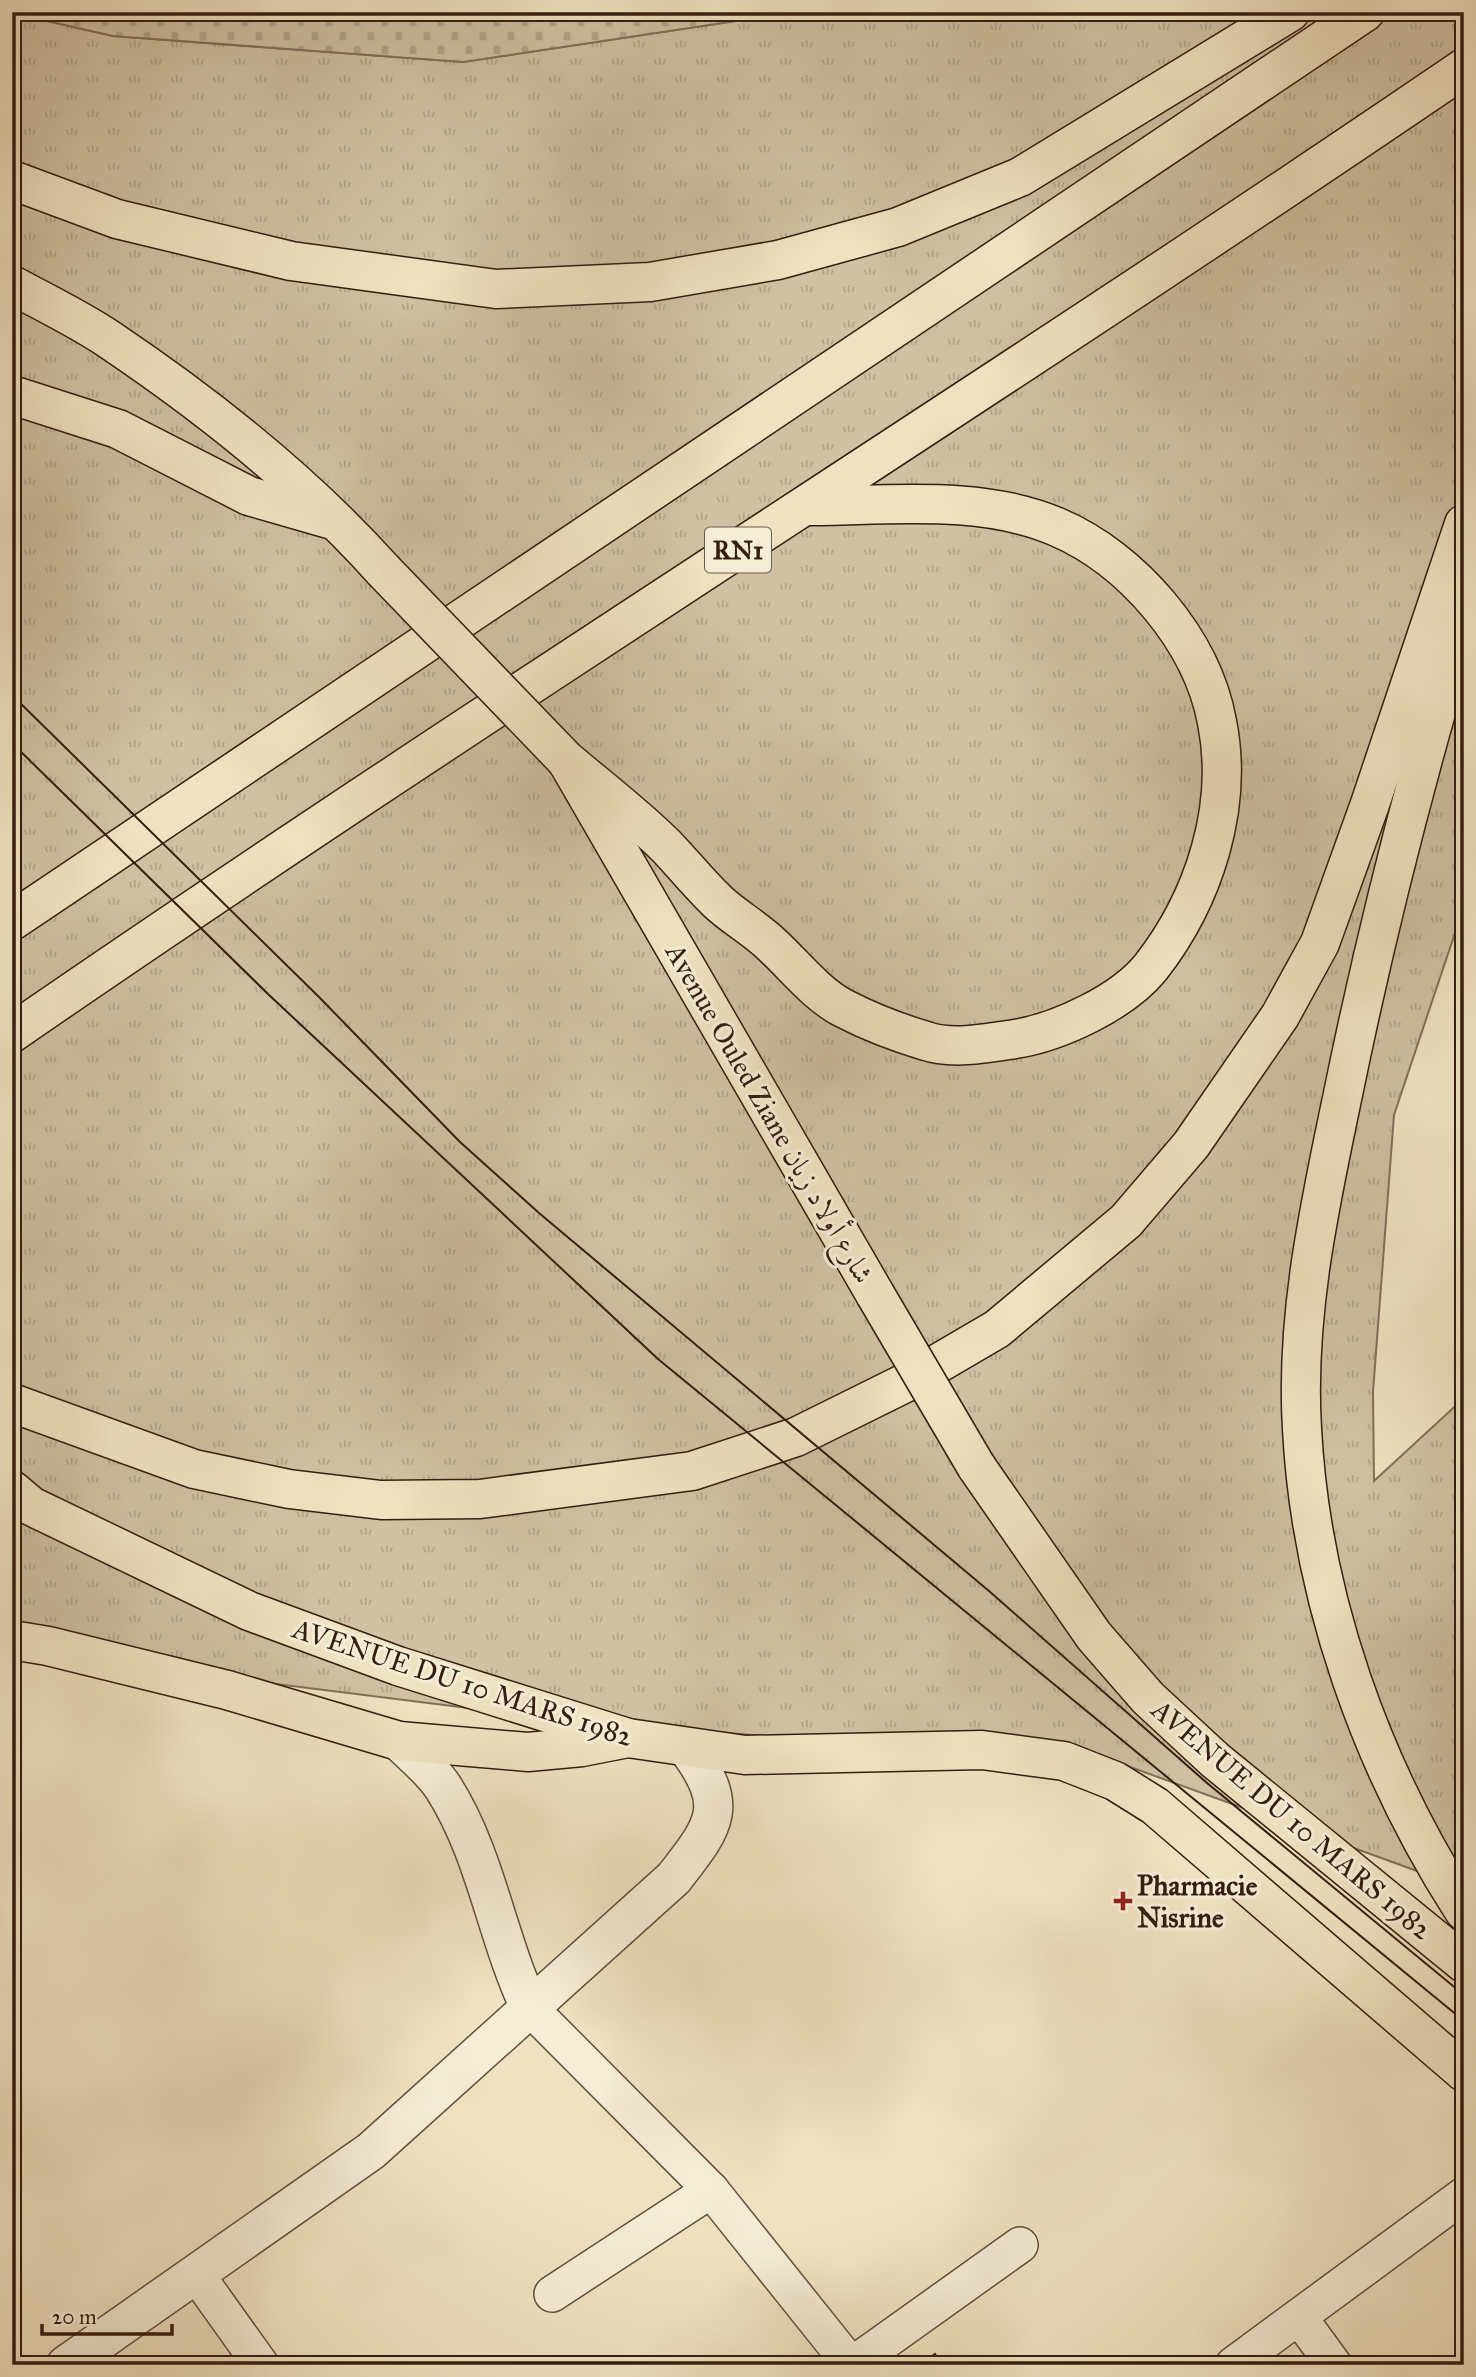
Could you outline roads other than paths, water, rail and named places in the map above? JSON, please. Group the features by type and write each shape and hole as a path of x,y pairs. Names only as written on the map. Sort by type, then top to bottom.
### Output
{"main road":[{"path":"12,180 117,219 291,261 496,289 650,282 778,260 898,227 1020,177 1290,12"},
{"path":"12,921 1365,12"},
{"name":"RN1","path":"12,1033 234,880 1249,214 1464,68"},
{"path":"12,285 108,339 215,416 341,523 565,759 665,845 720,903 767,940 840,1007 930,1043 985,1043 1038,1035 1094,1013 1149,969 1186,912 1210,858 1222,789 1217,720 1198,666 1171,619 1135,578 1057,527 1009,511 933,503 806,506"},
{"path":"12,395 118,429 249,496 341,523"},
{"path":"12,1403 194,1469 289,1489 381,1500 480,1499 692,1471 796,1437 903,1384 997,1329 1126,1221 1191,1145 1235,1085 1280,1016 1320,943 1464,524"},
{"path":"1464,615 1419,765 1384,904 1325,1180 1303,1315 1302,1428 1315,1546 1346,1662 1394,1790 1464,1911"},
{"name":"Avenue Ouled Ziane شارع أولاد زيان","path":"565,759 976,1466"},
{"name":"AVENUE DU 10 MARS 1982","path":"976,1466 1094,1636 1148,1698 1215,1760 1464,1963"},
{"name":"AVENUE DU 10 MARS 1982","path":"12,1490 31,1506 249,1611 398,1666 628,1738 745,1755 809,1756 982,1750 1064,1760 1115,1780 1155,1806 1464,2072"},
{"path":"12,1640 48,1646 227,1690 399,1741 528,1752 582,1747 628,1738"}],"street":[{"path":"399,1741 441,1784 458,1812 474,1848 508,1951 530,2007 711,2190 851,2365 1020,2245"},
{"path":"66,2365 371,2151 656,1895 700,1844 714,1811 714,1793 706,1773 687,1748"},
{"path":"552,2294 711,2190"},
{"path":"1233,2365 1464,2195"},
{"path":"196,2274 261,2365"},
{"path":"1299,2317 1334,2365"}],"tram line":[{"path":"12,695 320,998 460,1142 539,1213 989,1591 1207,1783 1464,1995"},
{"path":"12,743 268,994 658,1359 1464,2021"}],"place":[{"name":"Pharmacie Nisrine","path":"1123,1901"}]}
